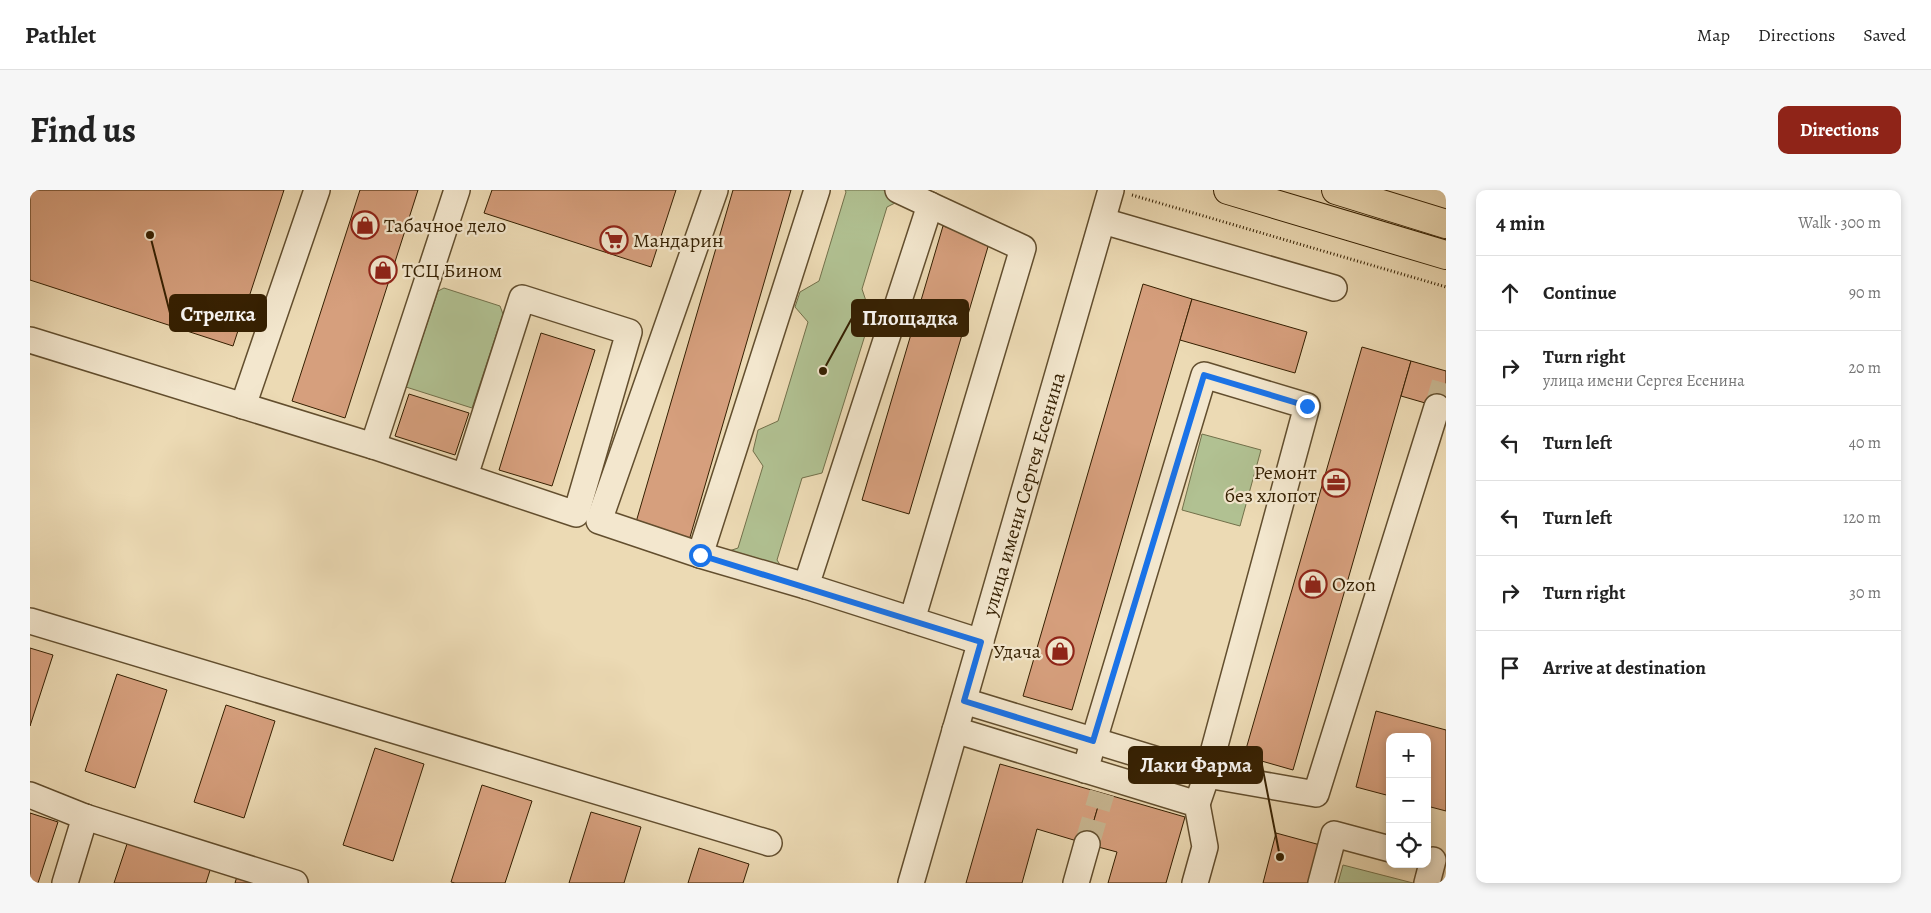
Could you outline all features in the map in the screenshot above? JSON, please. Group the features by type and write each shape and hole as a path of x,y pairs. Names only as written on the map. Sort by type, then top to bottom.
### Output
{"main road":[{"path":"1228,190 1446,255"},
{"path":"1336,190 1446,224"}],"street":[{"path":"243,406 317,190"},
{"path":"373,446 458,190"},
{"path":"715,190 599,521 700,555 806,586 981,642"},
{"path":"700,555 817,190"},
{"path":"898,190 1023,248 912,620"},
{"name":"улица имени Сергея Есенина","path":"911,883 1103,221 1117,191"},
{"path":"806,586 930,206"},
{"path":"1103,221 1334,288"},
{"path":"30,340 373,446 576,514 629,332 522,298 465,476"},
{"path":"1097,780 1093,741 1204,375 1307,406 1197,804 1205,847 1195,883"},
{"path":"964,701 1206,775 1316,794 1437,407"},
{"path":"30,621 769,843"},
{"path":"955,730 1097,780 1197,804"},
{"path":"30,796 223,872 295,883"},
{"path":"65,883 85,817"},
{"path":"1321,883 1334,834 1386,848"},
{"path":"1076,883 1087,844"}],"path":[{"path":"1117,191 1446,287"}],"green space":[{"path":"845,190 883,190 894,194 895,203 887,207 862,289 871,316 822,473 802,478 777,560 784,571 729,551 738,548 763,466 753,451 758,430 778,421 808,322 795,307 800,292 819,281 846,192"},
{"path":"444,288 500,306 503,314 472,408 406,387 438,291"},
{"path":"1202,434 1261,450 1240,526 1182,510"},
{"path":"1343,865 1413,883 1338,883"}],"building":[{"path":"30,190 284,190 233,346 30,280"},
{"path":"360,190 418,190 345,418 292,401"},
{"name":"Мандарин","path":"492,190 676,190 651,267 484,213"},
{"path":"733,190 791,190 688,544 634,529"},
{"path":"943,226 990,240 909,514 862,500"},
{"path":"1143,284 1192,299 1072,710 1023,696"},
{"path":"1192,299 1307,332 1295,373 1180,340"},
{"path":"541,333 595,350 552,486 499,470"},
{"path":"1362,347 1411,361 1293,770 1244,756"},
{"path":"1411,361 1446,371 1446,409 1401,396"},
{"path":"409,394 469,413 455,455 395,436"},
{"path":"30,648 53,655 30,726"},
{"path":"117,674 167,690 135,788 85,771"},
{"path":"226,705 275,721 244,818 194,802"},
{"path":"1376,711 1446,730 1446,811 1431,807 1431,733 1386,733 1386,795 1356,787"},
{"path":"375,748 424,764 393,861 343,845"},
{"path":"1000,764 1102,793 1087,844 1037,829 1022,883 966,883"},
{"path":"482,785 532,801 505,883 451,882"},
{"path":"1102,793 1185,817 1166,883 1108,883 1117,852 1087,844"},
{"path":"591,812 641,827 624,883 569,883"},
{"path":"30,813 58,822 38,883 30,883"},
{"path":"1276,833 1324,846 1314,883 1263,883"},
{"path":"129,838 212,864 206,883 114,883"},
{"path":"699,848 749,864 743,883 688,883"},
{"path":"238,873 269,883 235,883"}],"tunnel":[{"path":"1437,407 1446,377"},
{"path":"1087,844 1102,793"}],"place":[{"name":"Табачное дело","path":"365,225"},
{"name":"Стрелка","path":"150,235"},
{"name":"Мандарин","path":"614,240"},
{"name":"ТСЦ Бином","path":"383,270"},
{"name":"Площадка","path":"823,371"},
{"name":"Ремонт без хлопот","path":"1336,483"},
{"name":"Ozon","path":"1313,584"},
{"name":"Удача","path":"1060,651"},
{"name":"Лаки Фарма","path":"1280,857"}],"route":[{"path":"700,555 806,586 981,642 964,701 1093,741 1204,375 1307,406"}]}
